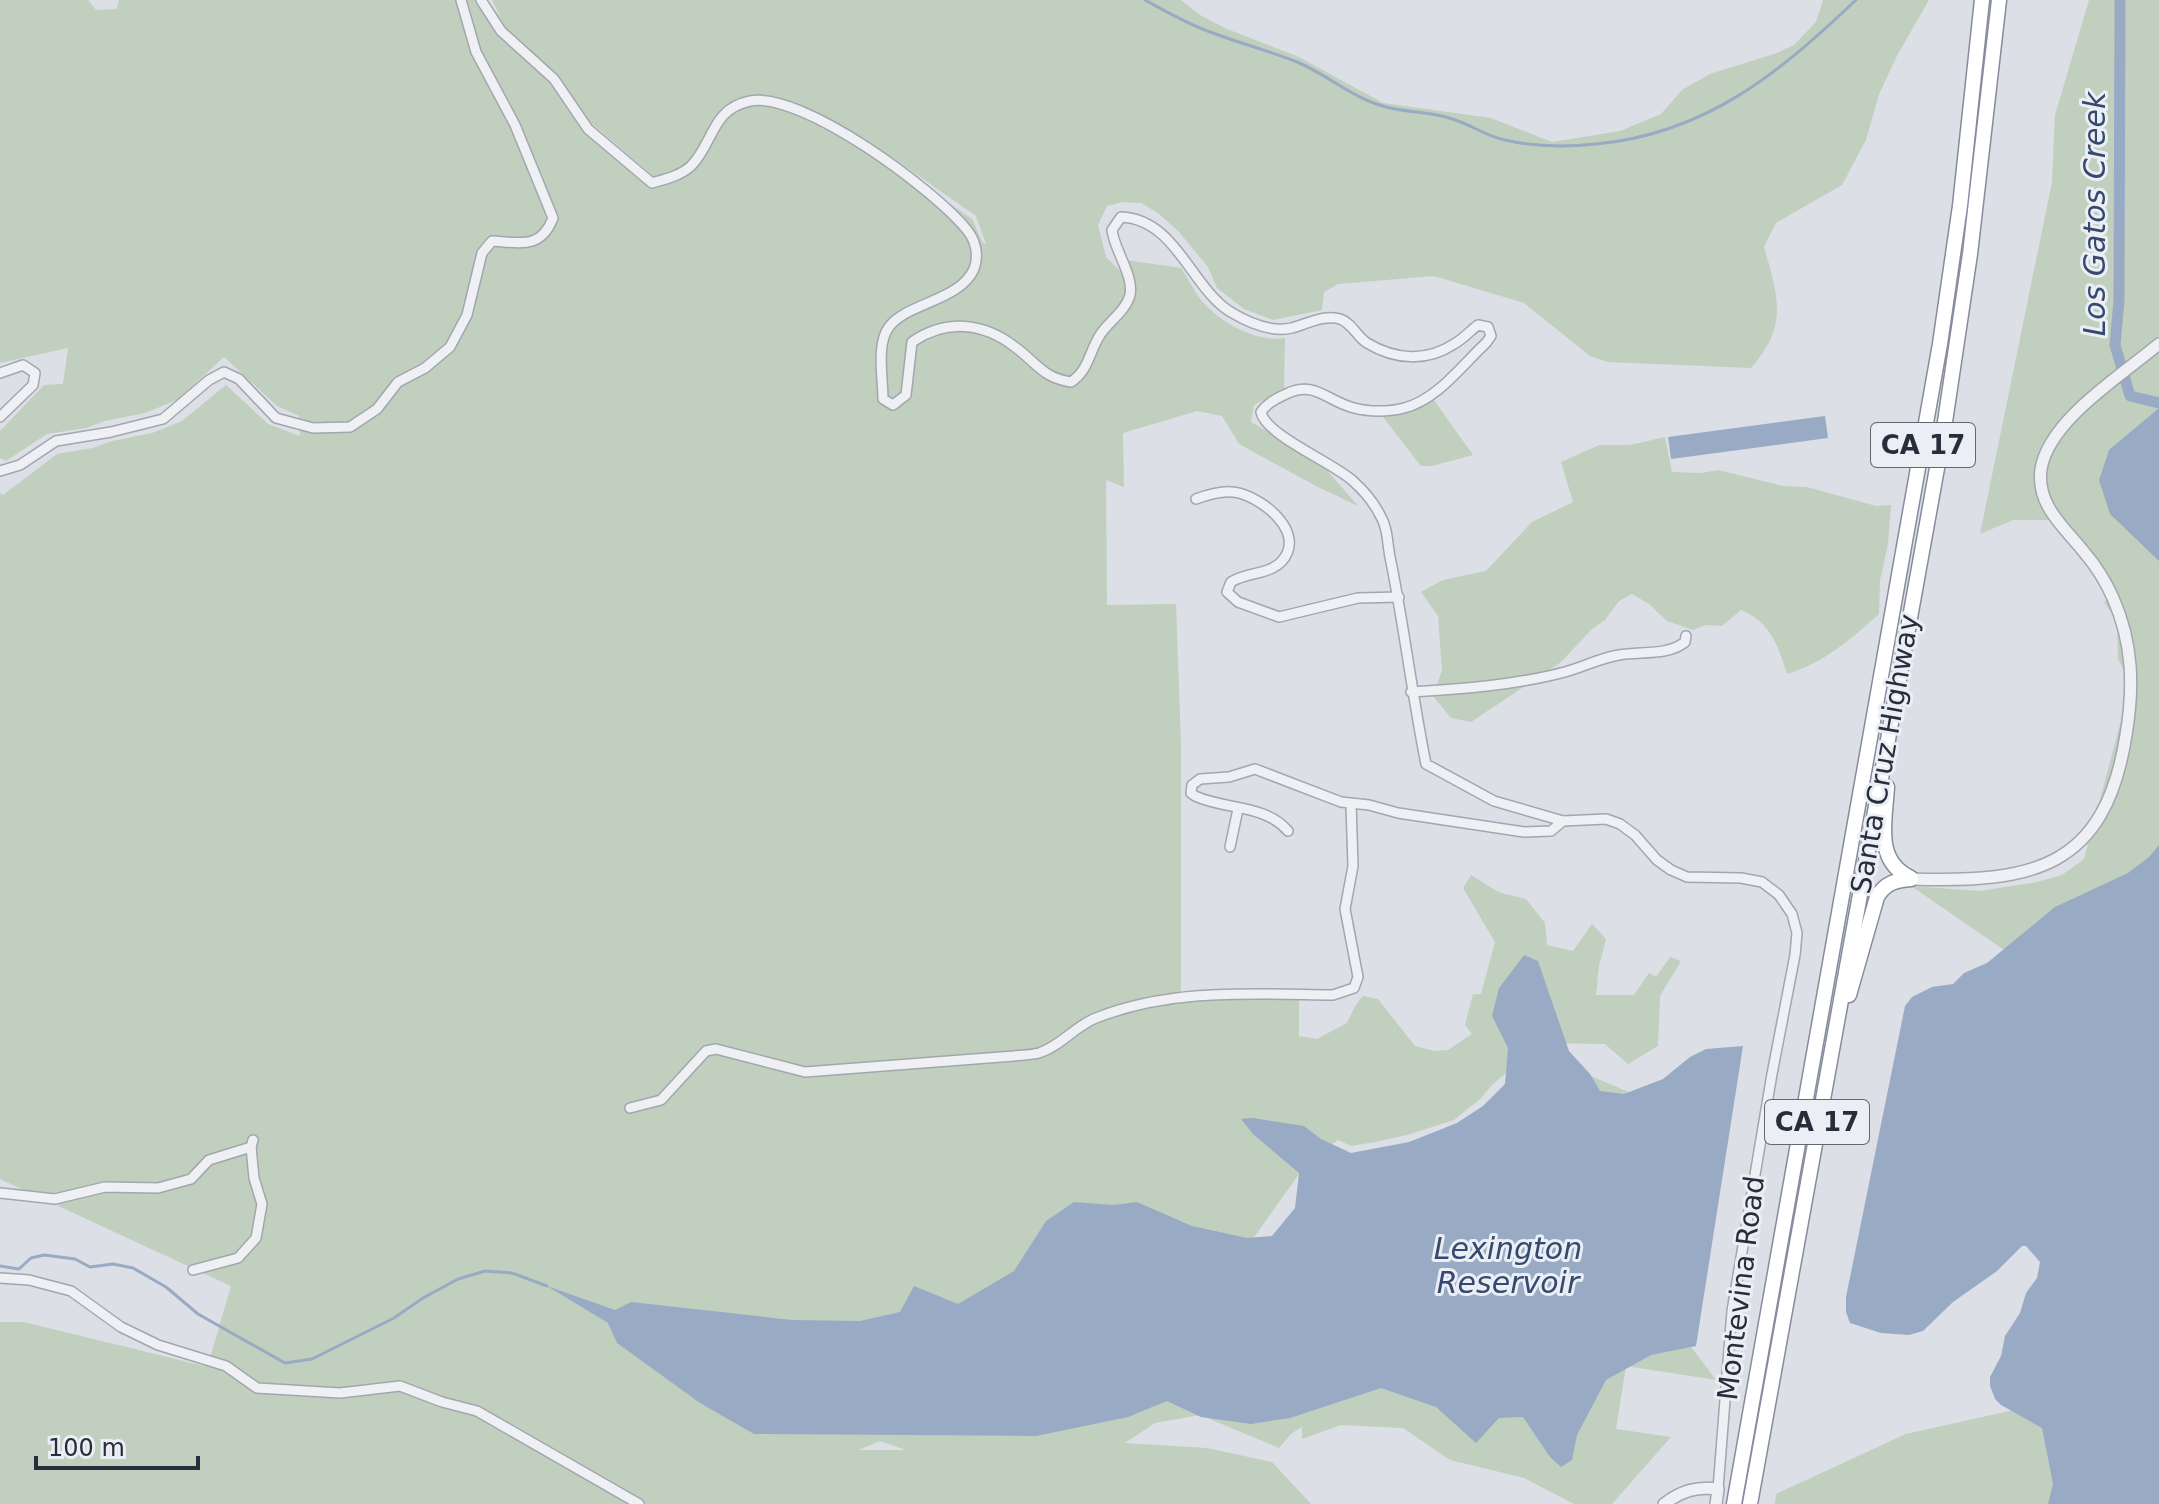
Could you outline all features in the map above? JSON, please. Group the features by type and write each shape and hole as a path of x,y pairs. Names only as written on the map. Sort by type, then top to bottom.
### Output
{"highway":[{"name":"Santa Cruz Highway","path":"1734,1504 1940,344 1960,206 1982,0"},
{"name":"Santa Cruz Highway","path":"1750,1504 1957,345 1999,0"},
{"path":"1893,710 1885,822 1886,851 1893,867 1911,879"},
{"path":"1822,1098 1877,897 1892,882 1911,879"}],"street":[{"path":"0,471 20,465 56,441 163,419 209,380 224,372 239,379 276,418 313,428 350,427 377,409 398,382 425,368 450,347 467,315 482,253 492,241 535,241 547,233 553,218 515,125 476,52 461,0"},
{"name":"Montevina Road","path":"481,0 501,31 554,79 588,129 652,183 671,178 691,165 725,111 752,101 780,105 826,122 865,146 904,174 968,231 977,253 973,270 962,286 889,326 883,346 883,399 893,405 906,395 912,342 926,332 952,326 967,325 989,331 1013,345 1054,379 1071,382 1081,375 1099,337 1130,295 1128,275 1114,245 1112,230 1121,217 1136,218 1166,239 1196,273 1209,297 1230,312 1271,329 1290,328 1316,320 1340,319 1353,328 1364,342 1383,351 1413,357 1441,352 1475,327 1486,325 1491,332 1486,343 1432,394 1411,406 1391,410 1355,409 1322,392 1300,388 1275,399 1261,412 1262,418 1274,430 1353,481 1375,507 1385,527 1399,597 1411,692 1426,764 1494,801 1563,821 1606,819 1620,824 1635,835 1657,860 1687,877 1762,882 1784,901 1796,927 1795,955 1732,1311 1716,1504"},
{"path":"1911,879 1992,878 2049,863 2072,850 2089,833 2112,793 2125,744 2131,701 2127,641 2107,586 2093,563 2052,514 2041,482 2042,465 2056,433 2075,413 2159,344"},
{"path":"0,373 23,365 35,373 33,385 0,417"},
{"path":"1196,499 1219,492 1240,493 1258,501 1282,521 1290,540 1287,555 1273,569 1243,574 1231,582 1227,592 1238,602 1279,617 1358,598 1399,597"},
{"path":"1411,692 1457,689 1564,672 1617,655 1679,646 1685,642 1686,636"},
{"path":"1288,831 1281,823 1263,813 1195,796 1191,793 1192,785 1200,779 1229,777 1255,769 1351,804 1369,805 1398,813 1524,832 1551,831 1563,821"},
{"path":"630,1108 661,1100 706,1051 716,1049 805,1072 1014,1056 1038,1053 1059,1043 1076,1028 1095,1018 1187,995 1333,995 1354,988 1358,977 1345,909 1353,866 1351,804"},
{"path":"1230,847 1238,809"},
{"path":"0,1193 55,1199 105,1187 158,1188 191,1179 209,1160 252,1144 254,1178 262,1204 256,1238 238,1258 193,1270"},
{"path":"0,1278 29,1280 71,1291 121,1327 158,1345 226,1366 257,1388 340,1393 400,1386 477,1411 639,1504"},
{"path":"1664,1504 1691,1489 1718,1489"}],"green space":[{"path":"0,0 88,0 96,10 117,9 119,0 487,0 501,18 492,0 1181,0 1200,15 1227,29 1299,57 1383,103 1491,118 1552,142 1620,131 1661,114 1682,90 1710,74 1794,45 1816,22 1823,0 1929,0 1879,94 1866,140 1842,185 1776,223 1764,247 1776,296 1776,324 1763,353 1751,368 1608,362 1590,356 1524,303 1434,276 1338,284 1324,292 1322,310 1273,320 1244,309 1217,288 1208,267 1179,232 1141,203 1122,202 1107,206 1098,225 1106,257 1120,271 1119,259 1181,268 1201,300 1228,323 1251,334 1285,338 1284,389 1254,405 1251,422 1318,460 1358,506 1239,444 1222,416 1197,411 1123,433 1124,487 1106,480 1107,605 1176,604 1181,744 1181,992 1299,999 1299,1036 1317,1039 1347,1023 1363,996 1378,999 1415,1046 1435,1051 1448,1050 1472,1034 1465,1025 1473,994 1481,994 1495,942 1463,888 1471,875 1498,892 1526,899 1545,923 1547,945 1573,951 1592,924 1606,939 1596,995 1634,995 1649,973 1656,977 1670,957 1681,961 1660,996 1658,1046 1628,1064 1605,1044 1541,1043 1454,1120 1375,1142 1351,1146 1338,1140 1309,1160 1242,1254 1185,1290 1508,1107 1548,1058 1631,1093 1558,1169 1716,1380 1626,1366 1616,1429 1671,1437 1612,1504 1574,1504 1524,1478 1450,1460 1403,1428 1341,1425 1302,1439 1302,1427 1279,1448 1200,1415 1155,1423 1125,1443 1207,1448 1272,1462 1311,1504 0,1504 0,1322 24,1322 204,1366 204,1359 210,1358 231,1286 0,1179 0,493 3,495 57,454 152,433 182,421 226,385 268,424 300,436 299,416 277,406 224,357 177,400 145,413 47,434 6,461 0,458 0,431 44,385 63,384 68,348 0,363","holes":["583,116 651,174 651,175 648,176 579,117","896,160 976,216 986,244 972,219","880,1441 906,1450 858,1450"]},
{"path":"2089,0 2159,0 2159,989 2064,991 1911,886 1980,891 2062,875 2084,859 2122,717 2126,675 2118,659 2117,621 2104,602 2110,598 2091,562 2053,520 2013,520 1980,534 2052,182 2055,115"},
{"path":"1431,396 1473,455 1421,466 1376,408"},
{"path":"1665,437 1672,472 1718,470 1783,486 1807,487 1876,506 1891,505 1888,544 1880,580 1879,614 1825,657 1787,674 1772,636 1751,615 1741,610 1722,626 1705,625 1693,630 1667,621 1649,604 1632,594 1619,601 1605,620 1592,629 1561,662 1471,722 1451,718 1433,696 1442,670 1438,616 1421,592 1443,580 1486,571 1532,522 1573,502 1561,462 1599,445 1630,445"},
{"path":"2159,1228 2159,1504 1775,1504 1776,1494 1906,1434 2014,1410"}],"water":[{"path":"2159,408 2159,561 2110,514 2099,480 2109,450"},
{"path":"1825,416 1828,438 1671,459 1668,437"},
{"path":"2159,845 2159,1504 2048,1504 2053,1484 2042,1428 2001,1405 1990,1386 1990,1377 2001,1356 2005,1336 2037,1278 2040,1262 2026,1246 2022,1246 1997,1271 1953,1302 1923,1331 1909,1335 1881,1333 1850,1323 1846,1297 1905,1006 1912,997 1932,987 1953,984 1964,973 1987,963 2055,907 2128,873"},
{"name":"Lexington Reservoir","path":"1524,955 1538,961 1569,1051 1590,1074 1600,1091 1624,1094 1663,1079 1690,1057 1706,1049 1743,1046 1696,1346 1651,1355 1606,1380 1577,1435 1572,1460 1561,1467 1550,1457 1523,1417 1499,1418 1476,1443 1436,1407 1381,1388 1290,1418 1251,1424 1201,1417 1167,1401 1128,1417 1036,1436 754,1434 700,1403 617,1343 608,1323 547,1286 615,1310 631,1302 792,1320 860,1321 900,1312 914,1286 958,1304 1014,1271 1046,1221 1074,1202 1113,1205 1137,1202 1192,1226 1247,1238 1272,1236 1295,1208 1299,1173 1253,1134 1241,1119 1304,1126 1321,1139 1351,1153 1409,1142 1457,1123 1483,1106 1505,1084 1508,1048 1492,1016 1499,988"}],"waterway":[{"path":"1145,0 1197,27 1297,62 1372,102 1449,118 1505,140 1562,146 1636,138 1672,128 1706,113 1769,75 1856,0"},
{"name":"Los Gatos Creek","path":"2120,0 2119,300 2115,345 2130,396 2159,403"},
{"path":"0,1266 19,1269 31,1258 44,1255 75,1259 90,1267 113,1264 133,1268 166,1287 198,1314 285,1363 312,1359 394,1318 458,1279 485,1271 512,1273 547,1286"}]}
